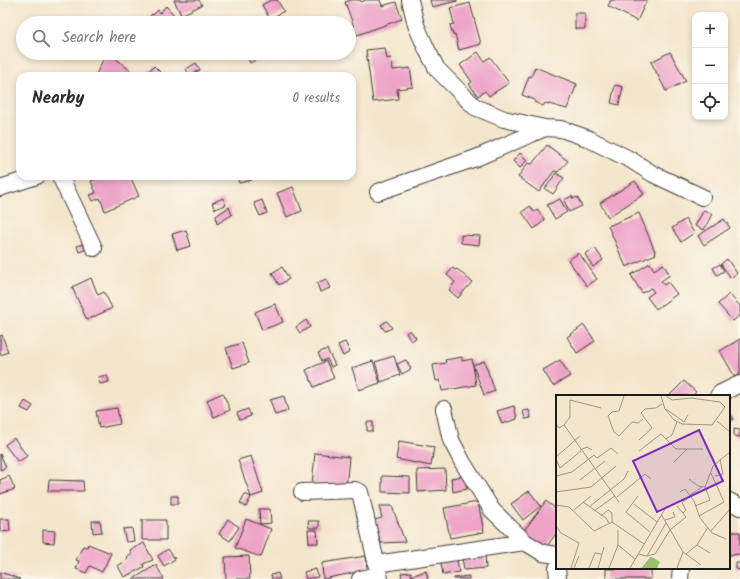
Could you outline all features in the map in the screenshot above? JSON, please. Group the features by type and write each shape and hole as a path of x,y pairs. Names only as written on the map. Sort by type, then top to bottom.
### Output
{"street":[{"path":"410,0 416,25 437,69 475,107 504,119 545,128 561,129 587,138 631,160 653,174 702,197"},
{"path":"378,192 476,158 545,128"},
{"path":"0,188 25,180"},
{"path":"62,180 94,248"},
{"path":"719,395 740,384"},
{"path":"444,410 451,440 462,463 492,510 525,542 556,560"},
{"path":"302,492 355,490 360,492 378,573"},
{"path":"730,501 740,506"},
{"path":"360,579 378,573 525,542"},
{"path":"557,569 558,579"},
{"path":"680,579 681,569"}],"building":[{"path":"174,0 199,0 202,5 181,15"},
{"path":"271,0 277,0 284,11 275,16 268,16 262,5"},
{"path":"351,0 360,0 361,2 366,0 380,0 382,6 396,2 402,19 357,35 356,16 350,16 345,2"},
{"path":"430,0 457,0 457,1 432,7"},
{"path":"611,0 647,0 637,21 608,6"},
{"path":"470,3 481,44 459,50 455,34 453,35 450,25 454,24 450,8"},
{"path":"166,6 175,16 150,16 158,10 160,13"},
{"path":"575,13 585,13 585,29 575,29"},
{"path":"385,48 387,59 391,58 393,70 410,68 413,87 397,89 398,99 373,102 366,50"},
{"path":"478,52 484,61 490,57 509,83 489,96 485,91 478,96 469,84 472,82 460,65"},
{"path":"670,52 686,81 666,91 651,62"},
{"path":"103,60 118,60 132,72 97,72"},
{"path":"248,60 256,60 250,63"},
{"path":"196,63 200,70 196,72 188,72 186,69"},
{"path":"154,66 160,72 148,72"},
{"path":"535,67 577,84 567,109 545,103 543,106 534,102 535,100 522,95 529,76 531,77"},
{"path":"615,85 623,87 619,105 611,103"},
{"path":"547,145 568,161 558,172 554,171 539,192 518,177 528,163 532,164"},
{"path":"520,153 527,160 520,168 513,161"},
{"path":"556,173 564,178 553,194 545,189"},
{"path":"132,180 139,196 105,211 100,198 93,201 90,195 96,193 91,181"},
{"path":"238,180 252,180 239,183"},
{"path":"635,181 644,194 608,217 600,203"},
{"path":"293,187 302,211 287,217 277,193"},
{"path":"572,196 573,199 577,197 582,206 569,212 564,200"},
{"path":"223,198 226,205 215,209 212,203"},
{"path":"560,199 567,212 555,219 547,205"},
{"path":"262,200 267,213 260,216 254,203"},
{"path":"530,206 534,212 537,210 545,220 534,229 522,212"},
{"path":"229,207 232,215 217,224 216,216"},
{"path":"704,210 712,214 704,230 695,226"},
{"path":"639,213 656,254 626,267 608,226"},
{"path":"686,219 694,233 681,242 672,228"},
{"path":"724,219 730,228 704,245 698,236"},
{"path":"186,230 191,246 177,250 172,234"},
{"path":"461,235 480,236 479,245 461,243"},
{"path":"83,244 85,250 79,252 77,246"},
{"path":"595,248 603,260 593,267 585,254"},
{"path":"579,253 597,279 587,286 568,260"},
{"path":"727,259 737,273 731,278 721,264"},
{"path":"650,263 654,270 663,264 670,275 661,281 664,285 668,282 677,294 656,309 647,297 654,292 651,288 642,293 631,275"},
{"path":"720,264 724,271 717,275 713,268"},
{"path":"282,267 289,279 279,285 272,273"},
{"path":"453,268 455,270 457,269 472,282 458,298 449,290 455,282 447,275"},
{"path":"91,278 98,295 104,292 112,308 87,320 72,287"},
{"path":"326,279 330,288 320,292 317,283"},
{"path":"729,294 740,306 740,315 733,321 718,304"},
{"path":"275,304 283,322 262,330 255,312"},
{"path":"306,320 310,327 300,333 296,327"},
{"path":"387,321 392,328 385,331 381,325"},
{"path":"584,325 595,341 577,353 567,337"},
{"path":"410,330 416,338 411,341 406,333"},
{"path":"2,335 8,352 0,355 0,336"},
{"path":"740,339 740,374 735,377 720,351"},
{"path":"345,342 350,352 343,356 338,345"},
{"path":"242,343 249,363 233,368 226,348"},
{"path":"327,349 335,365 331,367 327,359 322,361 318,353"},
{"path":"394,356 400,375 381,382 375,362"},
{"path":"462,357 462,361 472,359 476,385 442,391 440,380 436,381 433,365 446,363 445,360"},
{"path":"406,360 411,369 402,374 397,364"},
{"path":"560,360 570,376 553,386 543,370"},
{"path":"326,361 334,378 314,387 306,370"},
{"path":"373,361 380,383 359,390 352,368"},
{"path":"484,361 495,391 484,395 473,365"},
{"path":"107,375 109,382 100,384 98,377"},
{"path":"684,381 696,392 693,395 670,395"},
{"path":"223,393 230,410 214,417 207,400"},
{"path":"284,396 288,411 275,415 270,400"},
{"path":"25,401 33,406 29,412 21,408"},
{"path":"514,406 517,419 502,424 497,411"},
{"path":"117,408 120,424 99,428 96,411"},
{"path":"248,409 251,416 240,420 237,413"},
{"path":"529,410 531,418 525,419 523,411"},
{"path":"730,413 734,419 730,421"},
{"path":"367,422 373,422 373,431 367,431"},
{"path":"734,429 740,430 740,437 734,436"},
{"path":"14,438 27,456 18,462 5,445"},
{"path":"399,441 434,447 431,466 396,459"},
{"path":"315,453 349,457 346,488 312,485"},
{"path":"0,454 6,467 0,470"},
{"path":"251,456 263,493 251,497 238,460"},
{"path":"445,469 446,490 418,492 417,470"},
{"path":"9,476 15,489 0,494 0,480"},
{"path":"382,476 410,477 410,493 382,492"},
{"path":"464,476 467,489 453,492 451,478"},
{"path":"49,480 83,481 84,491 48,491"},
{"path":"529,491 541,506 523,520 511,504"},
{"path":"245,494 251,497 246,507 240,503"},
{"path":"171,496 178,496 178,504 171,504"},
{"path":"546,501 556,509 556,533 545,549 523,532"},
{"path":"478,502 484,532 450,538 444,508"},
{"path":"379,506 392,506 405,542 381,543 374,520 382,518"},
{"path":"259,509 270,509 271,523 260,524"},
{"path":"0,519 9,519 10,531 0,532"},
{"path":"228,519 239,527 230,541 219,534"},
{"path":"246,519 271,529 261,557 235,548"},
{"path":"142,520 166,520 166,540 142,540"},
{"path":"92,521 100,521 102,532 93,533"},
{"path":"308,521 319,521 319,528 309,528"},
{"path":"132,528 134,541 126,542 123,529"},
{"path":"43,530 55,531 54,543 43,542"},
{"path":"308,530 317,530 318,543 309,543"},
{"path":"730,532 740,532 740,554 730,555"},
{"path":"144,543 153,560 143,564 144,567 124,577 118,566 128,559 127,556 132,554 130,550"},
{"path":"88,544 111,553 102,572 90,566 86,573 76,569 79,561 76,560 83,546 87,547"},
{"path":"168,549 175,559 164,566 158,556"},
{"path":"485,555 486,568 464,570 462,557"},
{"path":"249,556 250,579 226,579 225,557"},
{"path":"366,556 367,570 323,579 322,563"},
{"path":"457,560 459,572 443,575 441,563"},
{"path":"736,563 740,563 740,570 736,569"},
{"path":"156,565 164,579 133,579"},
{"path":"316,569 318,577 306,579 304,572"},
{"path":"606,569 651,569 651,579 606,579"},
{"path":"426,571 428,579 402,579 401,573 411,572 411,576"},
{"path":"0,572 20,579 0,579"},
{"path":"278,573 280,579 272,579 271,575"},
{"path":"469,576 469,579 454,579 454,578"}]}
